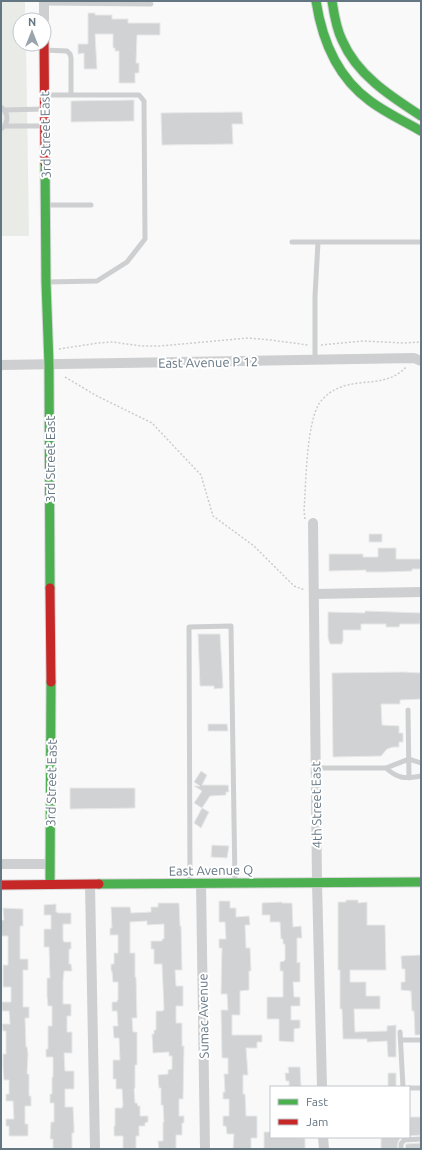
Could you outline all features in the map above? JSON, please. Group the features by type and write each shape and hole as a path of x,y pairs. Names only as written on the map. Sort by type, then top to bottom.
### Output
{"street":[{"path":"316,1 318,18 323,36 336,64 349,81 370,101 421,131"},
{"path":"332,1 337,26 344,44 353,60 369,79 392,98 421,116"},
{"name":"3rd Street East","path":"44,52 46,282 49,350 52,705 50,884"},
{"name":"East Avenue P 12","path":"1,365 419,358"},
{"name":"4th Street East","path":"313,523 315,594 317,882 322,1086"},
{"path":"315,594 421,592"},
{"path":"1,864 50,864"},
{"name":"East Avenue Q","path":"1,885 421,882"},
{"name":"Sumac Avenue","path":"202,883 205,1149"},
{"path":"90,885 95,1149"},
{"path":"323,1138 324,1149"}],"lane":[{"path":"44,2 151,4"},
{"path":"52,50 67,51 70,54 71,95"},
{"path":"44,94 139,95 144,101 145,239 127,262 97,281 46,282"},
{"path":"45,109 3,109 8,118 3,128 45,126"},
{"path":"46,205 91,205"},
{"path":"292,242 421,242"},
{"path":"315,360 315,296 318,242"},
{"path":"190,883 189,627 231,626 235,883"},
{"path":"408,710 409,778"},
{"path":"316,768 386,768 409,759 421,762"},
{"path":"386,768 396,776 409,778 421,776"},
{"path":"400,1032 403,1086"},
{"path":"401,1040 421,1040"},
{"path":"410,1088 421,1088"},
{"path":"401,1149 401,1144 404,1140 421,1139"}],"path":[{"path":"49,350 112,342 142,346 160,346 248,338 315,346 363,341 404,343 421,342"},
{"path":"313,523 305,520 304,512 308,449 314,413 321,402 332,391 345,385 388,380 398,375 419,358"},
{"path":"66,377 97,396 152,423 200,475 213,516 254,546 294,586 315,594"}],"shaded area":[{"path":"1,1 25,1 25,12 12,12 12,52 26,52 29,236 1,236"}],"building":[{"path":"88,13 95,13 95,15 112,15 112,19 128,19 128,23 160,23 160,35 137,35 136,63 139,63 139,73 135,73 135,83 119,83 119,51 115,51 115,48 113,48 113,34 95,34 97,69 84,69 84,53 78,54 78,44 88,44"},
{"path":"134,100 134,121 71,122 71,101"},
{"path":"242,112 243,124 232,124 233,144 162,145 161,113"},
{"path":"369,534 382,534 382,542 369,542"},
{"path":"378,548 396,548 396,559 421,559 421,569 412,569 412,571 384,572 366,572 366,570 329,571 329,554 363,554 363,557 378,557"},
{"path":"365,611 421,613 421,620 420,624 400,624 399,627 386,627 386,624 361,624 361,630 343,630 342,644 330,644 328,638 328,612 365,613"},
{"path":"198,634 220,634 223,688 214,689 214,686 200,686"},
{"path":"332,673 421,673 421,699 400,700 400,704 381,704 382,725 399,726 399,733 403,733 403,742 399,742 399,747 387,749 381,756 333,757"},
{"path":"208,724 227,724 228,731 208,731"},
{"path":"201,771 207,775 202,785 228,785 229,792 226,792 226,795 210,796 202,808 194,803 202,791 194,786 200,786 194,782"},
{"path":"70,788 135,788 135,808 70,809"},
{"path":"202,808 209,812 201,828 194,823"},
{"path":"212,845 229,846 227,858 211,857"},
{"path":"346,900 358,900 358,903 367,902 367,925 385,925 386,970 350,970 350,982 366,982 366,996 380,996 380,1009 354,1009 355,1032 387,1031 387,1026 396,1025 396,1057 388,1057 387,1041 367,1042 367,1039 343,1039 342,1009 340,1009 340,970 338,970 338,902 346,902"},
{"path":"219,901 230,901 230,908 236,908 236,917 249,916 250,925 245,925 246,948 250,948 251,971 249,971 249,990 240,991 240,1015 232,1015 232,1035 262,1035 262,1042 257,1042 257,1048 246,1048 248,1075 243,1075 243,1094 245,1094 246,1116 257,1116 257,1138 251,1138 251,1149 233,1149 234,1134 227,1134 226,1126 223,1126 223,1116 229,1116 229,1099 223,1099 223,1092 225,1092 224,1074 228,1074 228,1058 222,1058 221,1010 228,1010 227,994 221,994 222,948 219,948 219,939 226,939 225,922 219,922"},
{"path":"158,903 179,903 182,970 175,970 176,986 183,986 183,1006 176,1006 176,1023 182,1023 182,1046 184,1046 183,1099 179,1099 179,1116 184,1116 184,1123 182,1123 182,1135 176,1135 176,1149 159,1149 158,1141 163,1141 164,1122 163,1105 161,1105 161,1088 159,1088 158,1075 168,1074 168,1070 172,1069 172,1056 169,1056 169,1052 153,1053 152,1034 154,1034 154,1030 156,1030 156,1011 163,1011 164,1009 162,964 154,964 154,949 151,949 151,941 162,941 162,939 164,939 164,924 147,925 147,921 130,922 130,953 135,953 136,977 137,1018 132,1018 133,1032 137,1032 137,1065 135,1065 134,1089 135,1103 140,1106 140,1116 148,1116 148,1122 145,1123 145,1126 139,1126 139,1136 136,1136 136,1149 123,1149 123,1136 114,1136 115,1108 122,1108 123,1105 122,1089 116,1089 116,1079 113,1079 113,1060 120,1060 119,1038 114,1038 113,1026 118,1026 117,1011 112,1011 112,1002 117,1002 118,1000 118,982 113,982 111,971 111,964 114,964 114,953 118,953 118,935 110,935 110,928 112,928 111,907 130,907 131,913 151,912 151,907 158,907"},
{"path":"262,903 292,903 293,927 301,926 302,938 297,938 297,963 300,962 300,982 293,982 294,997 300,997 300,1006 291,1006 291,1020 300,1020 300,1028 294,1029 294,1042 279,1041 279,1019 267,1019 267,997 283,997 283,971 280,971 280,962 285,960 285,944 283,944 283,939 281,939 280,922 270,922 270,915 262,915"},
{"path":"56,904 56,912 71,913 71,924 63,924 63,940 64,942 71,942 71,949 69,949 69,964 71,964 72,971 64,971 63,1004 71,1004 71,1016 67,1016 67,1032 72,1032 72,1053 64,1053 65,1071 74,1071 74,1089 65,1089 65,1107 73,1107 74,1133 72,1133 72,1149 53,1149 53,1139 50,1139 51,1122 54,1122 54,1103 50,1103 50,1094 52,1094 53,1057 46,1057 46,1049 48,1049 48,1026 52,1026 52,1006 48,1006 47,978 50,978 49,947 44,947 44,929 51,929 51,915 44,915 44,905"},
{"path":"3,908 23,909 23,926 20,926 20,959 28,959 28,970 23,970 23,1007 29,1007 29,1018 25,1018 26,1047 28,1054 27,1074 29,1074 29,1096 31,1096 31,1106 25,1106 25,1124 28,1124 28,1136 9,1136 9,1126 6,1126 6,1119 14,1119 13,1101 6,1101 6,1094 9,1094 9,1080 4,1080 3,1067 3,1054 6,1054 6,1031 3,1031 2,1024 10,1024 9,1011 2,1011 2,1002 11,1002 11,987 3,987 3,965 8,965 8,936 1,936 1,920 4,920"},
{"path":"421,955 421,1035 415,1035 411,991 401,990 401,982 405,982 405,969 402,969 401,956"},
{"path":"288,1067 300,1067 301,1086 289,1086 289,1081 286,1081 285,1073 289,1073"},
{"path":"388,1073 396,1073 396,1086 388,1086"},
{"path":"410,1117 421,1117 421,1135 410,1136"},
{"path":"264,1132 270,1132 270,1138 305,1138 305,1149 264,1149"},
{"path":"381,1138 400,1138 397,1149 381,1149"},
{"path":"421,1143 421,1149 405,1149 406,1144"}],"traffic: fast":[{"path":"316,1 322,30 327,43 333,57 348,81 370,101 421,131"},
{"path":"332,1 340,35 348,52 356,64 376,84 421,116"},
{"path":"45,163 46,282 49,365 50,588"},
{"path":"50,884 51,682"},
{"path":"99,884 421,882"}],"traffic: jam":[{"path":"44,52 45,163"},
{"path":"50,588 51,682"},
{"path":"1,885 99,884"}]}
